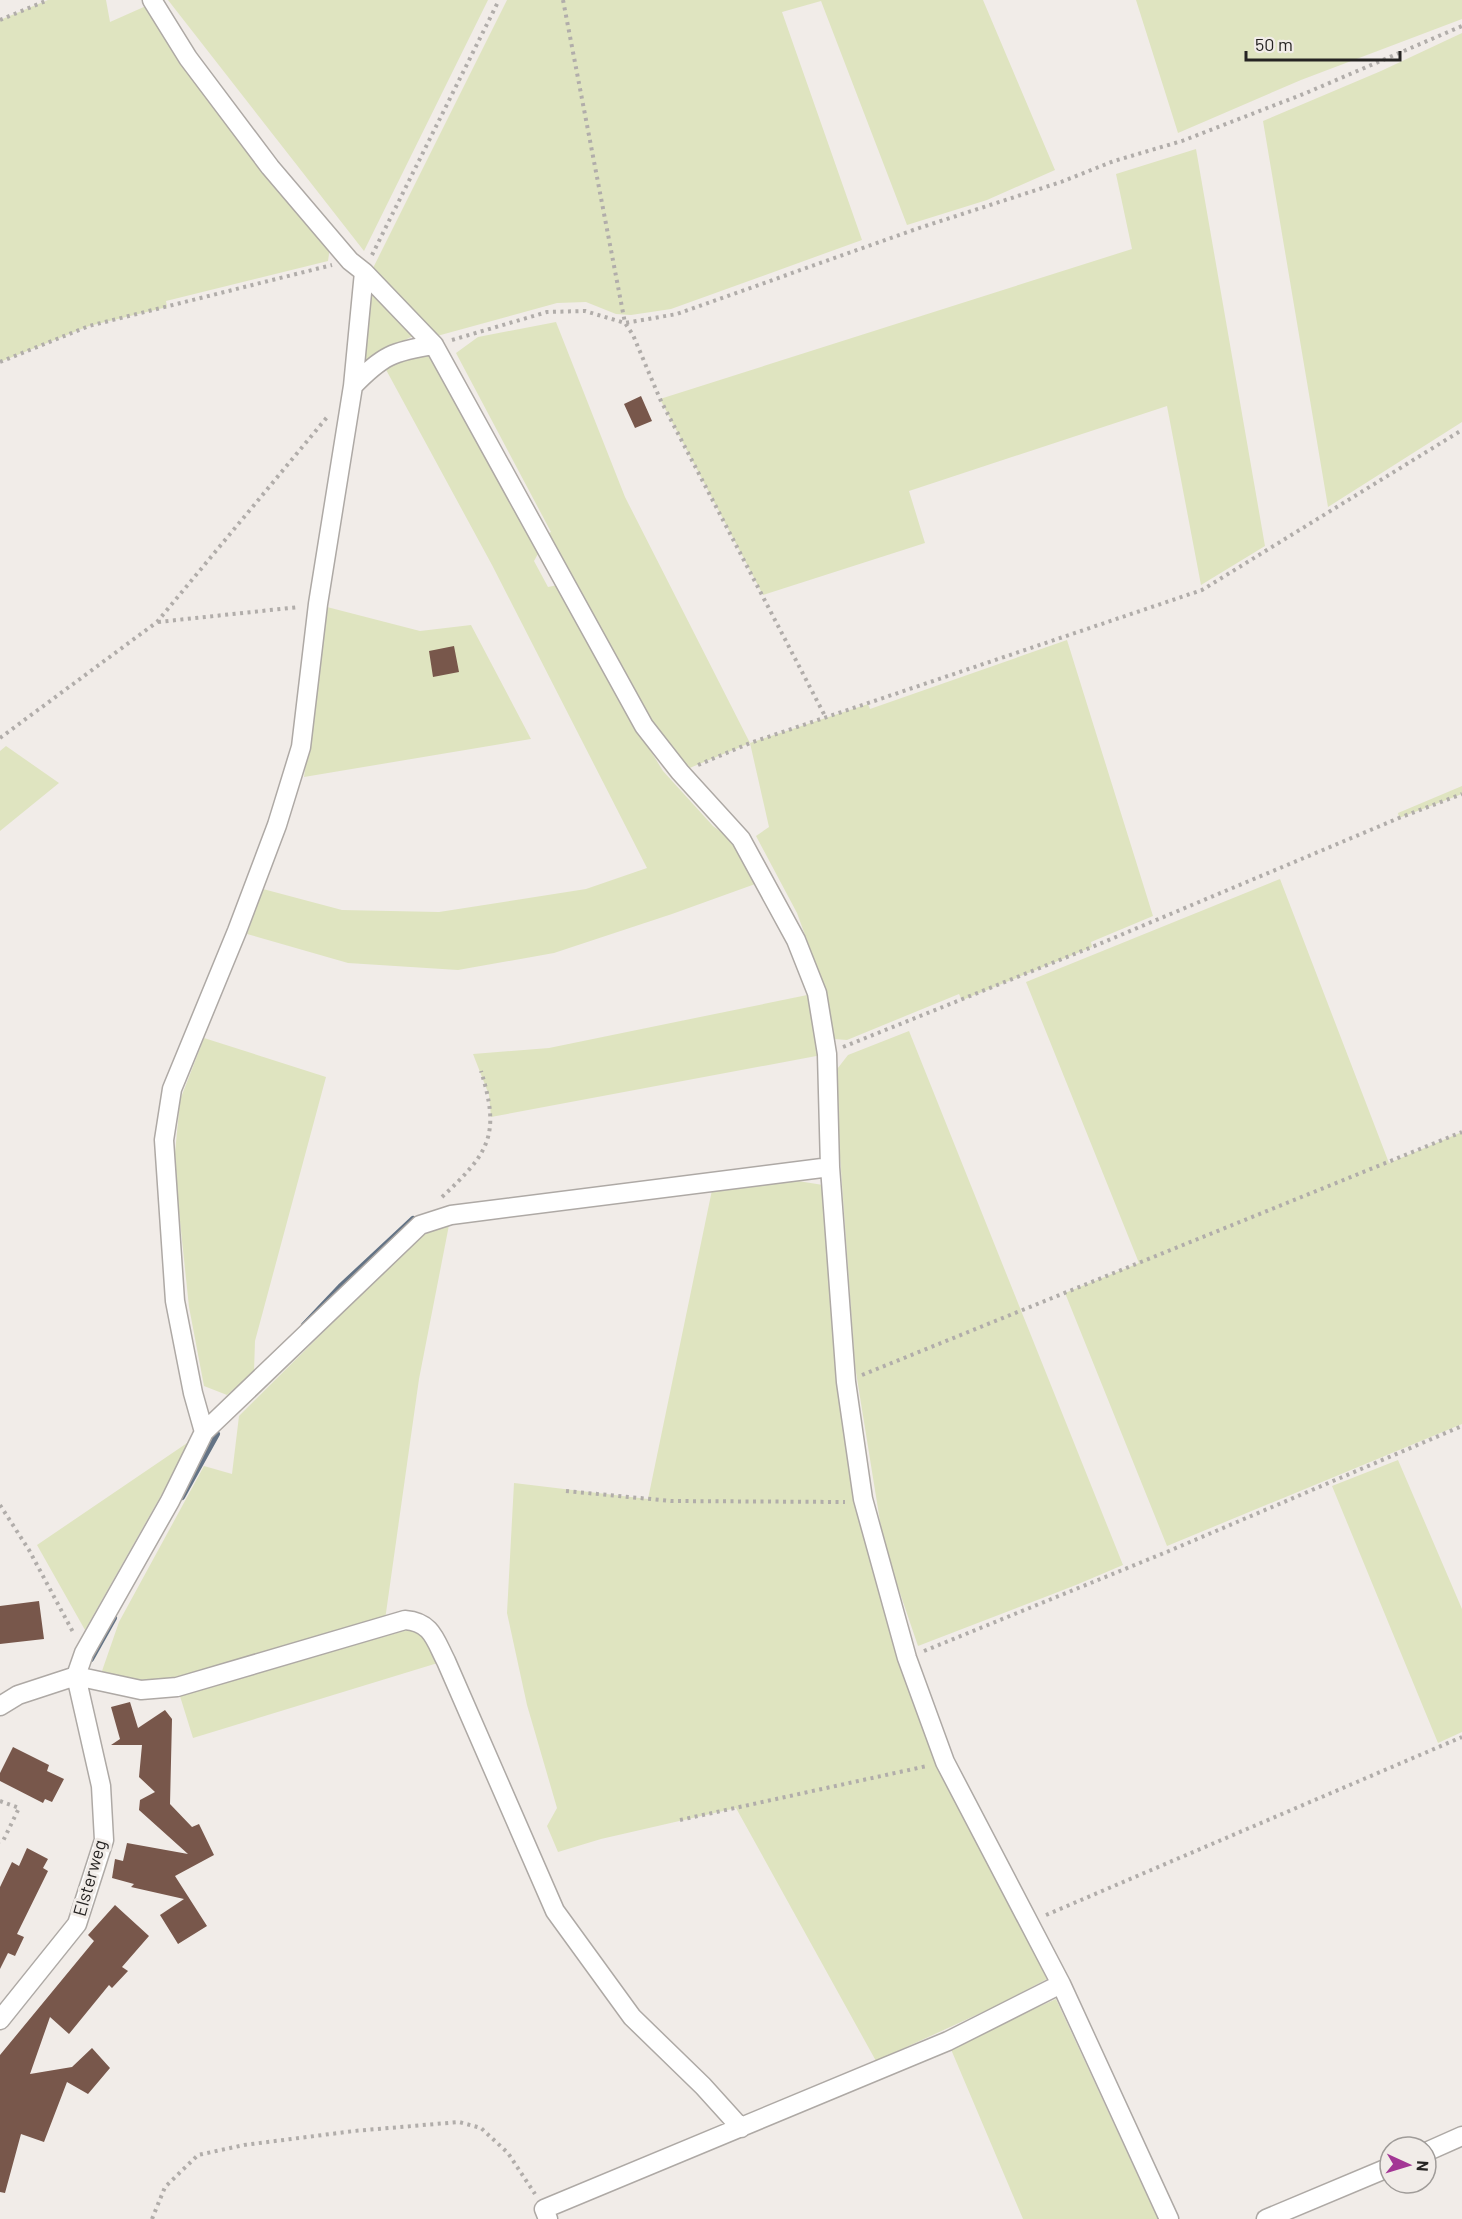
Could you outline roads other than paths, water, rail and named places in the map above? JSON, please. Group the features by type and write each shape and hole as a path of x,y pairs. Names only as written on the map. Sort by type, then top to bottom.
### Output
{"street":[{"path":"152,0 188,58 270,167 357,266 434,345 644,726 680,772 741,839 796,940 817,993 826,1054 830,1167 846,1382 863,1499 907,1658 945,1762 1061,1984 1169,2219"},
{"path":"204,1432 193,1393 175,1301 164,1140 172,1089 237,931 277,825 301,747 318,604 353,386 357,266"},
{"path":"353,386 374,364 404,349 434,345"},
{"path":"76,1676 84,1653 170,1501 204,1432 420,1226 451,1215 830,1167"},
{"path":"0,1706 18,1695 76,1676 141,1690 177,1687 405,1620 418,1621 430,1629 446,1661 555,1911 632,2017 703,2086 741,2128"},
{"name":"Elsterweg","path":"0,2020 77,1924 104,1840 100,1786 76,1676"},
{"path":"546,2214 741,2128 948,2041 1061,1984"},
{"path":"1438,2147 1462,2136"},
{"path":"1266,2219 1378,2172"}],"waterway":[{"path":"304,1325 340,1287 413,1219"},
{"path":"182,1497 217,1434"},
{"path":"91,1659 114,1618"}]}
